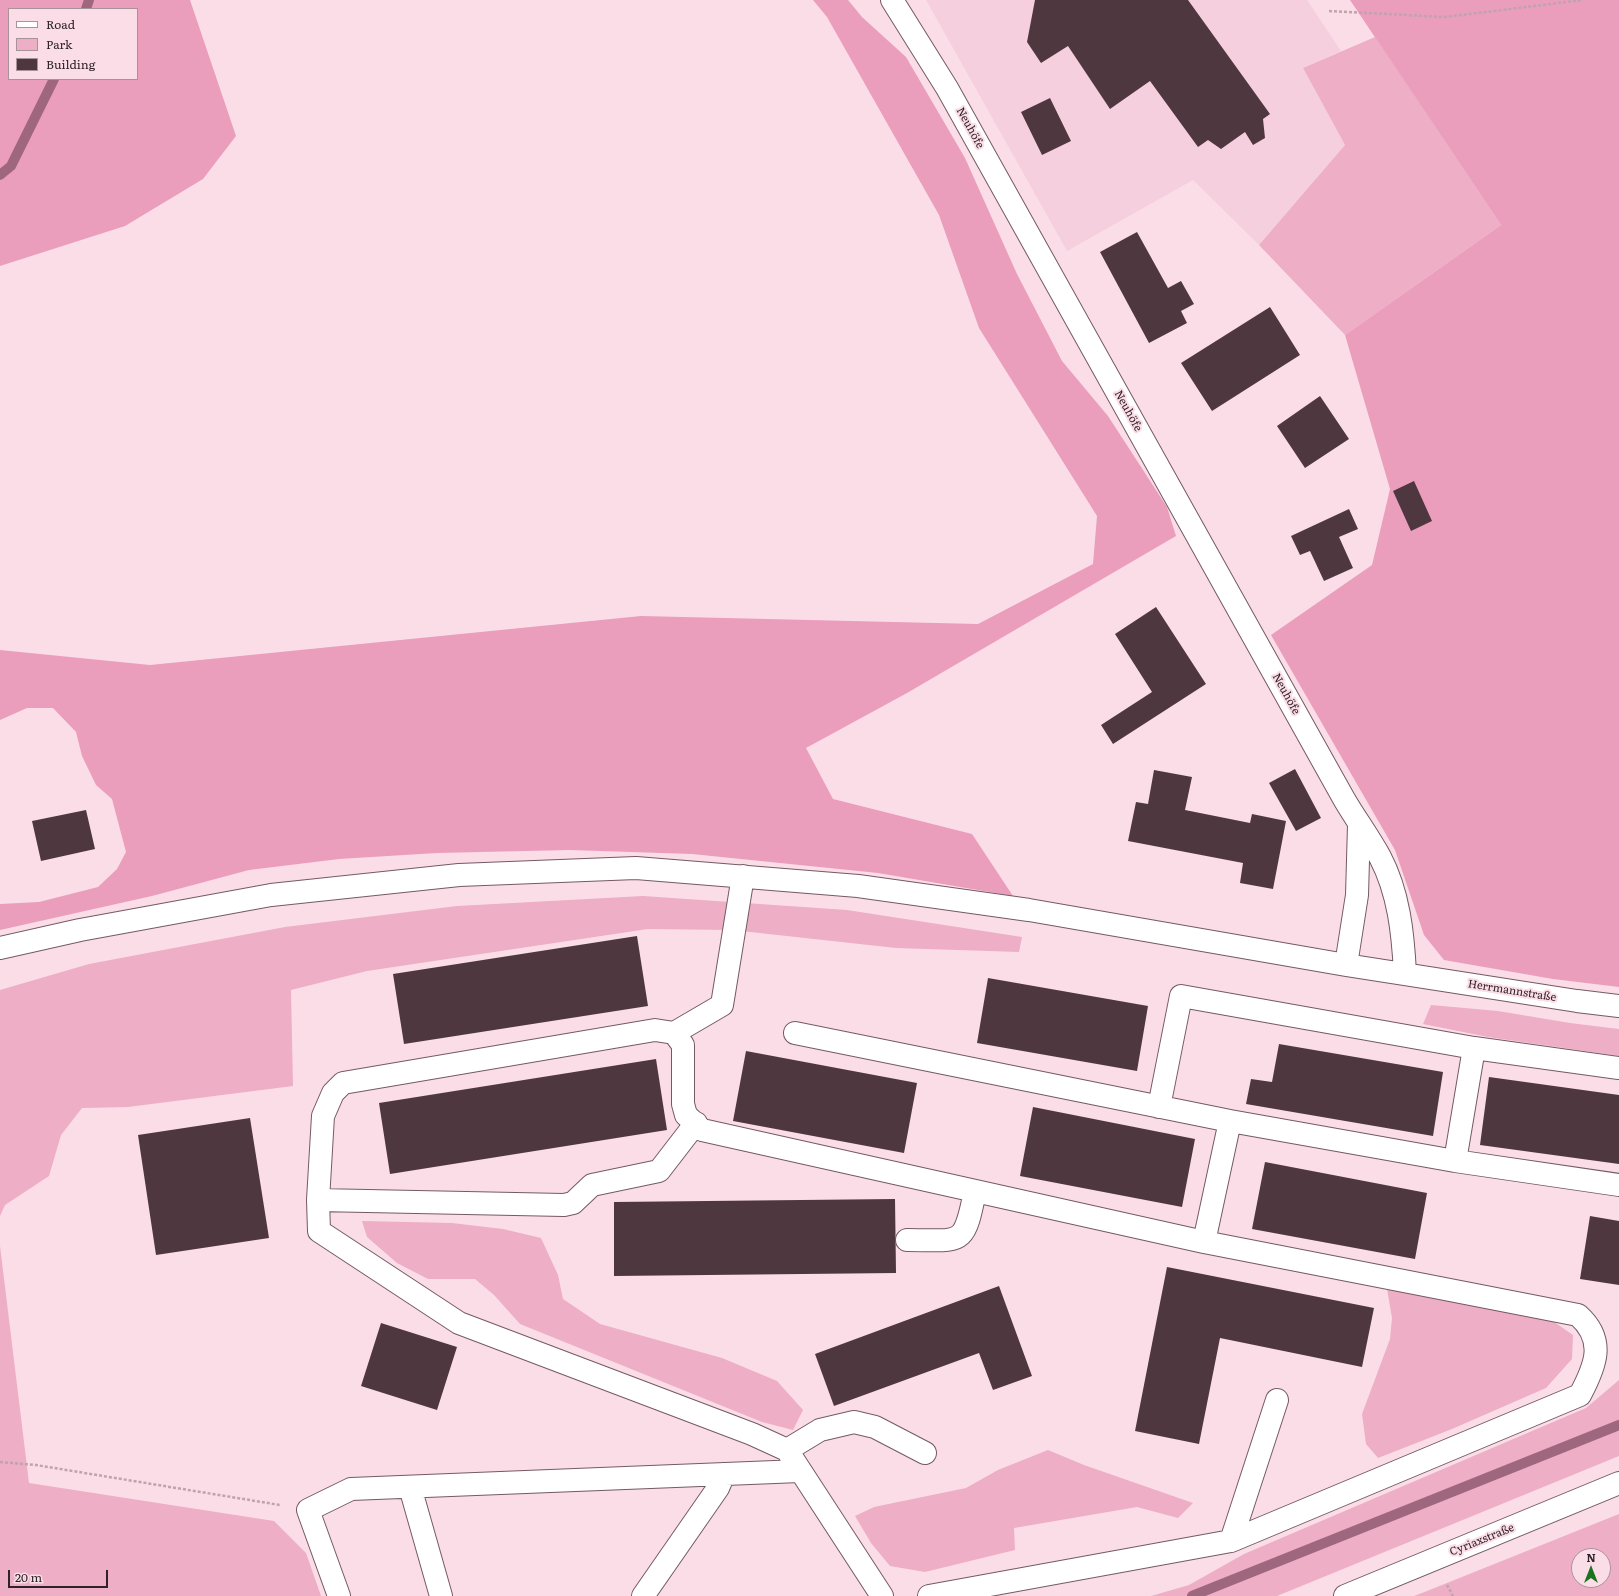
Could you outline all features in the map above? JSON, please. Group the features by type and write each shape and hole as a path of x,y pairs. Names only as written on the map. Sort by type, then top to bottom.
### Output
{"street":[{"name":"Neuhöfe","path":"892,0 955,102 1359,825 1380,856 1390,880 1403,929 1405,973"},
{"path":"1346,965 1357,895 1359,825"},
{"name":"Herrmannstraße","path":"0,948 80,930 271,895 458,875 636,868 858,886 1029,910 1346,965 1577,1001 1619,1006"},
{"path":"743,876 722,1005 674,1033 655,1030 343,1082 333,1093 323,1116 318,1200 320,1231 459,1323 752,1434 787,1450 882,1596"},
{"path":"1159,1107 1181,996 1474,1048 1619,1068"},
{"path":"674,1033 683,1045 683,1104 686,1115 702,1130 1204,1242 1578,1315 1588,1324 1596,1346 1593,1371 1580,1395 1231,1541 928,1596"},
{"path":"795,1033 1230,1121 1455,1161 1619,1184"},
{"path":"1455,1161 1474,1048"},
{"path":"1204,1242 1230,1121"},
{"path":"318,1200 564,1205 573,1203 592,1184 659,1171 696,1123"},
{"path":"907,1240 952,1240 963,1234 969,1222 975,1191"},
{"path":"1231,1541 1277,1400"},
{"path":"787,1450 820,1430 854,1422 876,1427 925,1453"},
{"path":"339,1596 308,1510 351,1489 800,1471"},
{"path":"643,1596 718,1488 724,1474"},
{"name":"Cyriaxstraße","path":"1345,1596 1619,1483"},
{"path":"410,1487 441,1596"}],"path":[{"path":"1329,11 1445,17 1583,0"},
{"path":"0,1462 36,1466 308,1510"}],"shaded area":[{"path":"0,0 190,0 236,136 203,179 125,226 0,266"},
{"path":"813,0 848,0 862,17 906,57 965,158 1017,274 1062,361 1108,416 1167,507 1176,536 907,693 806,748 833,799 972,834 1013,896 878,873 692,854 570,850 437,853 339,859 249,870 152,896 0,930 0,904 39,902 98,887 117,869 126,852 112,799 96,785 82,756 76,732 53,708 27,708 0,720 0,650 150,665 641,616 978,624 1093,564 1097,516 979,328 939,215 827,17"},
{"path":"926,0 1307,0 1341,51 1303,68 1345,145 1259,245 1193,180 1067,251"},
{"path":"1350,0 1619,0 1619,987 1553,979 1444,960 1424,935 1395,850 1271,635 1372,565 1390,489 1345,335 1501,225"}],"green space":[{"path":"1375,37 1501,225 1345,335 1259,245 1345,145 1303,68"},
{"path":"643,896 847,910 1022,937 1019,952 896,948 732,930 648,929 367,971 291,990 293,1086 128,1107 82,1108 61,1135 49,1176 5,1205 0,1216 0,990 89,964 285,927 457,906"},
{"path":"1431,1005 1498,1011 1570,1023 1619,1029 1619,1056 1488,1037 1423,1024"},
{"path":"362,1221 452,1223 503,1229 541,1238 558,1275 563,1299 600,1324 722,1358 777,1381 803,1410 793,1430 762,1422 520,1324 494,1295 475,1279 428,1279 397,1263 367,1237"},
{"path":"0,1246 29,1483 274,1521 306,1553 321,1596 0,1596"},
{"path":"1387,1289 1544,1315 1573,1335 1572,1359 1546,1388 1452,1429 1378,1458 1366,1444 1362,1414 1390,1339 1392,1318"},
{"path":"1619,1380 1619,1456 1277,1596 1151,1596 1189,1585 1244,1554 1586,1408"},
{"path":"1048,1450 1084,1465 1193,1503 1178,1518 1137,1507 1014,1528 1015,1550 925,1572 890,1566 871,1543 855,1516 874,1507 966,1488 998,1470"},
{"path":"1619,1514 1619,1596 1414,1596"}],"building":[{"path":"1035,0 1188,0 1270,114 1263,119 1265,138 1253,145 1245,132 1221,149 1208,140 1198,147 1150,81 1110,109 1068,46 1041,63 1027,42"},
{"path":"1050,98 1071,141 1042,155 1021,112"},
{"path":"1137,232 1168,288 1181,281 1194,304 1181,311 1187,323 1149,343 1100,252"},
{"path":"1270,307 1300,355 1212,411 1181,363"},
{"path":"1320,396 1349,439 1305,468 1277,426"},
{"path":"1414,481 1432,521 1411,531 1393,491"},
{"path":"1349,509 1358,529 1339,537 1353,568 1324,581 1310,551 1300,555 1291,536"},
{"path":"1156,607 1206,684 1113,744 1101,725 1152,692 1115,634"},
{"path":"1295,769 1321,818 1296,831 1269,783"},
{"path":"1154,770 1192,777 1185,810 1250,823 1252,814 1286,821 1273,889 1240,883 1243,863 1128,841 1136,802 1148,804"},
{"path":"86,810 95,849 41,861 32,821"},
{"path":"637,936 648,1006 404,1044 393,974"},
{"path":"988,978 1148,1006 1137,1071 977,1043"},
{"path":"1279,1044 1443,1072 1433,1136 1246,1104 1251,1079 1272,1082"},
{"path":"746,1051 917,1083 904,1153 733,1121"},
{"path":"656,1059 667,1130 390,1174 379,1103"},
{"path":"1489,1077 1619,1095 1619,1164 1480,1145"},
{"path":"1033,1107 1195,1139 1182,1207 1020,1176"},
{"path":"250,1118 269,1238 156,1255 138,1135"},
{"path":"1265,1162 1427,1193 1415,1259 1252,1229"},
{"path":"895,1199 896,1273 614,1276 614,1202"},
{"path":"1590,1216 1619,1221 1619,1285 1580,1279"},
{"path":"1167,1267 1374,1308 1362,1367 1220,1338 1199,1444 1135,1431"},
{"path":"999,1286 1032,1376 993,1390 979,1353 834,1406 815,1354"},
{"path":"381,1323 457,1347 437,1410 361,1386"}],"waterway":[{"path":"86,8 89,0"},
{"path":"0,175 11,166 54,80"},
{"path":"1192,1596 1619,1425"}]}
